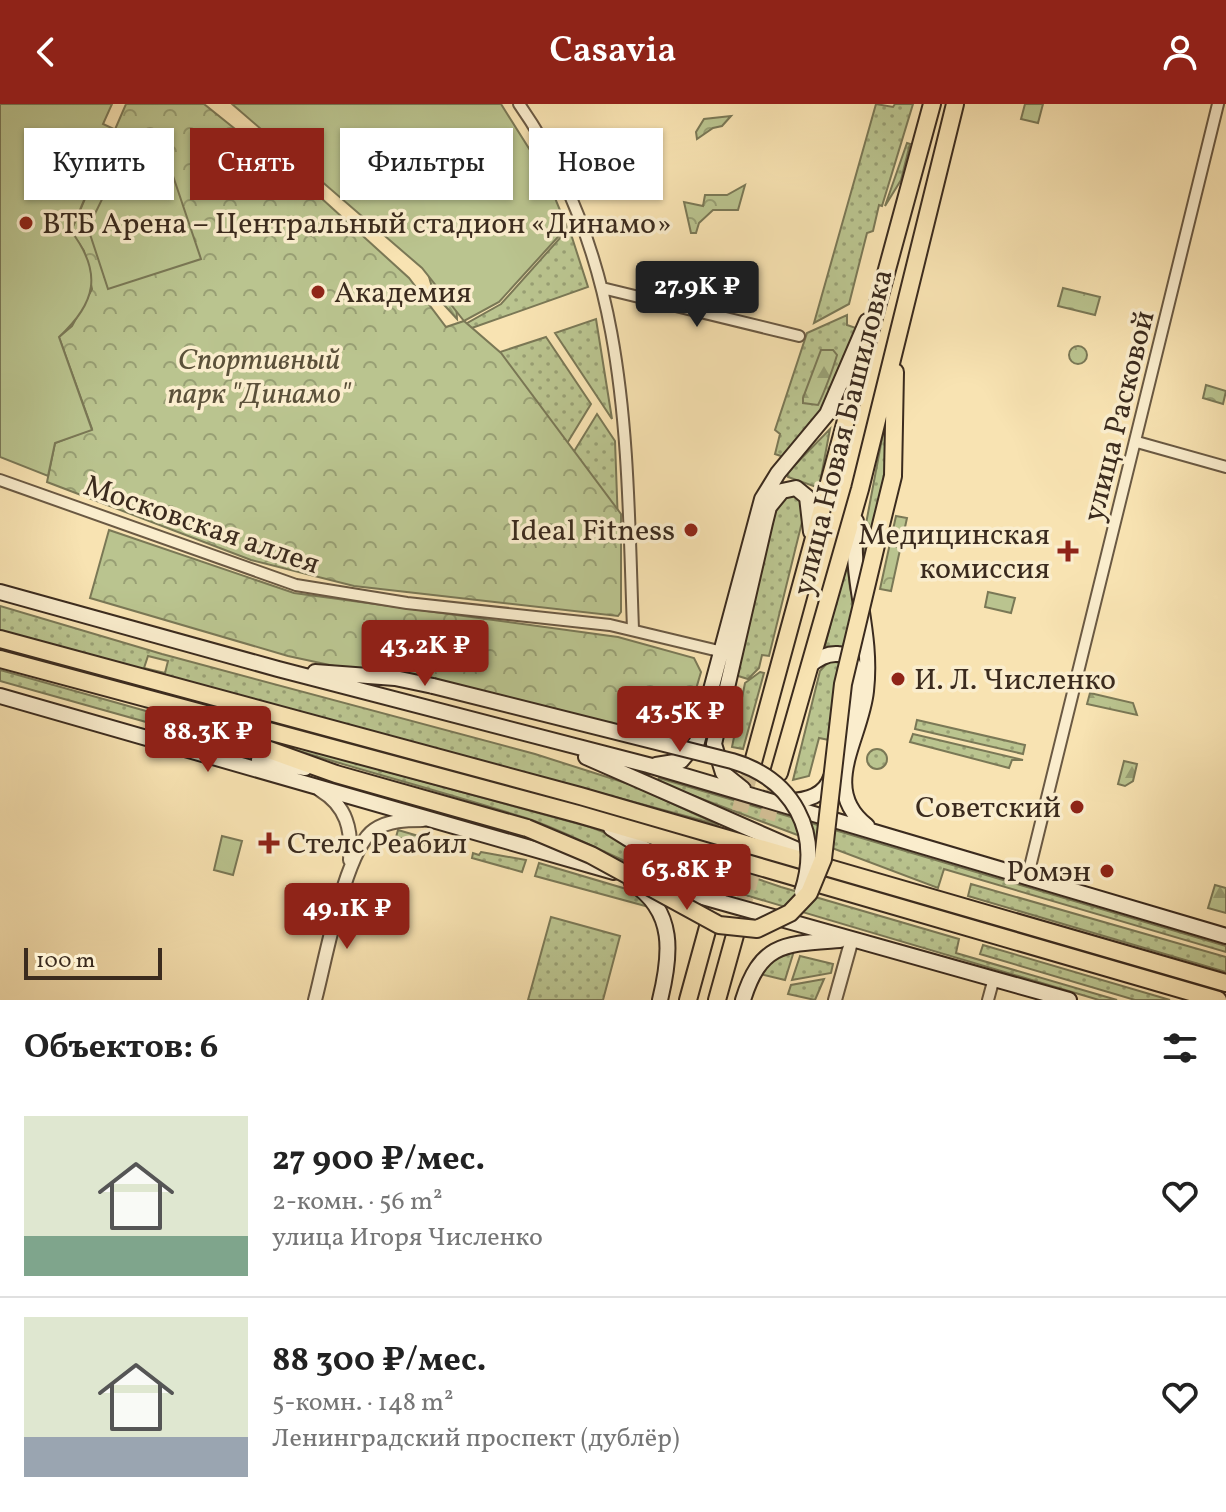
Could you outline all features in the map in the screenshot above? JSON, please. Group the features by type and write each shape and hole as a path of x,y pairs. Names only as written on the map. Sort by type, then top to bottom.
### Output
{"main road":[{"name":"улица Новая Башиловка","path":"752,766 932,104"},
{"name":"улица Новая Башиловка","path":"779,773 860,489 955,104"},
{"path":"648,765 666,765 690,755 706,722 766,490 827,414 882,283"},
{"path":"90,683 336,774 540,833 591,855 719,925 757,929 775,923 809,893 823,859 843,684 893,476 895,368 902,316"},
{"path":"750,794 723,773 714,744 765,523 775,498 789,488 803,491 810,504 809,554"},
{"path":"860,489 855,563 867,626 868,670 866,694 843,786 849,811 873,832"},
{"path":"0,592 562,745 648,765 1226,936"},
{"path":"0,639 580,796 1226,983"},
{"path":"767,800 802,801 812,797 829,784 833,772 856,675 848,656 839,654 817,659 809,666"},
{"path":"0,659 578,814 1218,1000"},
{"path":"278,669 395,678 433,686 732,761 761,773 788,794 806,830 809,872 796,907"},
{"path":"0,696 1069,1000"},
{"path":"562,745 857,876"},
{"path":"187,748 336,774"},
{"path":"578,814 621,833 708,889 777,918"},
{"path":"607,870 650,897 665,924 670,949 660,1000"},
{"path":"688,1000 708,927"},
{"path":"717,1000 735,935"},
{"path":"743,1000 754,971 771,951 794,944 852,939"}],"street":[{"path":"519,104 562,178 602,288 623,390 633,629"},
{"name":"улица Расковой","path":"1027,879 1218,104"},
{"path":"602,288 799,336"},
{"path":"1137,442 1226,467"},
{"name":"Московская аллея","path":"0,480 296,585 407,603 633,629 723,652"},
{"path":"303,782 326,793 342,809 350,836 349,873"},
{"path":"315,1000 349,873 361,842 373,830 401,820 434,821"},
{"path":"835,1000 852,939"},
{"path":"988,1000 994,978"}],"green space":[{"path":"0,104 112,104 103,124 112,128 24,128 24,200 84,200 71,231 88,260 91,287 81,312 59,337 92,430 55,443 48,476 0,457"},
{"name":"Спортивный парк \"Динамо\"","path":"126,104 204,104 234,128 190,128 190,200 323,200 409,278 446,327 464,321 501,353 621,514 621,612 618,616 354,586 251,560 47,482 55,443 92,429 59,337 72,326 92,289 84,251 71,231 84,200 174,200 174,128 116,128"},
{"path":"232,104 501,104 529,149 529,200 556,200 567,227 499,302 464,321 422,268 343,200 513,200 513,128 340,128 340,197 324,183 324,128 260,128"},
{"path":"876,104 893,107 895,104 913,104 882,206 879,205 873,231 867,233 849,304 814,323"},
{"path":"1025,104 1043,104 1038,123 1021,119"},
{"path":"731,116 722,126 697,139 696,132 704,119"},
{"path":"907,143 910,144 901,180 885,206"},
{"path":"174,179 201,259 108,289 88,228 102,200 174,200"},
{"path":"745,185 738,210 713,210 699,223 696,233 691,233 684,202 703,206 705,195 727,195"},
{"path":"569,228 588,287 466,330 462,326 501,304"},
{"path":"427,270 456,302 457,319 434,294"},
{"path":"1063,288 1100,297 1095,315 1058,306"},
{"path":"847,315 847,325 856,328 822,412 784,457 775,454 780,434 775,430 807,333"},
{"path":"596,319 612,419 555,333"},
{"path":"546,337 591,404 563,450 494,354"},
{"path":"1078,346 1087,355 1078,364 1069,355"},
{"path":"821,350 833,350 837,355 833,367 818,405 803,403 803,398"},
{"path":"1206,385 1226,391 1223,404 1203,398"},
{"path":"887,412 887,475 862,581 865,529"},
{"path":"597,414 615,441 618,524 570,458"},
{"path":"830,429 819,488 788,477 787,473"},
{"path":"791,493 801,498 803,518 769,656 762,655 759,668 748,679 735,675 769,524 778,500"},
{"path":"896,516 907,518 891,591 880,589"},
{"path":"109,530 294,593 618,637 694,658 701,672 691,706 684,709 676,740 288,656 90,598"},
{"path":"847,559 850,588 862,630 863,670 844,647 825,646"},
{"path":"988,592 1015,598 1011,613 985,607"},
{"path":"0,606 162,654 535,754 632,785 719,825 0,631","holes":["148,656 168,661 165,673 144,668"]},
{"path":"829,661 841,663 829,740 819,738 809,776 793,780 820,671"},
{"path":"0,670 171,718 310,768 0,681"},
{"path":"760,672 764,673 743,749 732,747 745,683"},
{"path":"1090,693 1133,703 1137,715 1087,704"},
{"path":"917,720 1025,745 1023,754 915,729"},
{"path":"209,723 590,827 634,849 673,880 526,818"},
{"path":"913,734 1023,760 1012,760 1009,768 910,742"},
{"path":"877,749 884,752 887,759 884,766 877,769 870,766 867,759 870,752"},
{"path":"1124,761 1137,764 1133,781 1125,786 1118,784"},
{"path":"659,778 1226,946 1226,952 944,869 938,888 657,782"},
{"path":"398,830 439,842 438,849 396,837"},
{"path":"222,836 242,841 233,875 214,870"},
{"path":"653,843 781,887 959,939 956,953 1117,1000 1099,1000 708,884 677,865"},
{"path":"481,852 526,860 522,872 472,858 473,853 479,855"},
{"path":"539,863 633,891 649,907 535,876"},
{"path":"971,884 1226,957 1226,972 968,896"},
{"path":"1215,885 1226,888 1226,913 1208,908"},
{"path":"551,917 620,936 603,1000 528,1000"},
{"path":"983,945 1170,1000 1135,1000 980,954"},
{"path":"794,951 785,980 760,974 775,958"},
{"path":"800,956 833,964 831,973 792,980"},
{"path":"824,979 815,1000 788,994 791,985"}],"tunnel":[{"path":"708,927 752,766"},
{"path":"735,935 775,790"}],"place":[{"name":"ВТБ Арена – Центральный стадион «Динамо»","path":"26,223"},
{"name":"Академия","path":"318,292"},
{"name":"Ideal Fitness","path":"691,530"},
{"name":"Медицинская комиссия","path":"1068,551"},
{"name":"И. Л. Численко","path":"898,679"},
{"name":"Советский","path":"1077,807"},
{"name":"Стелс Реабил","path":"269,843"},
{"name":"Ромэн","path":"1107,871"}]}
